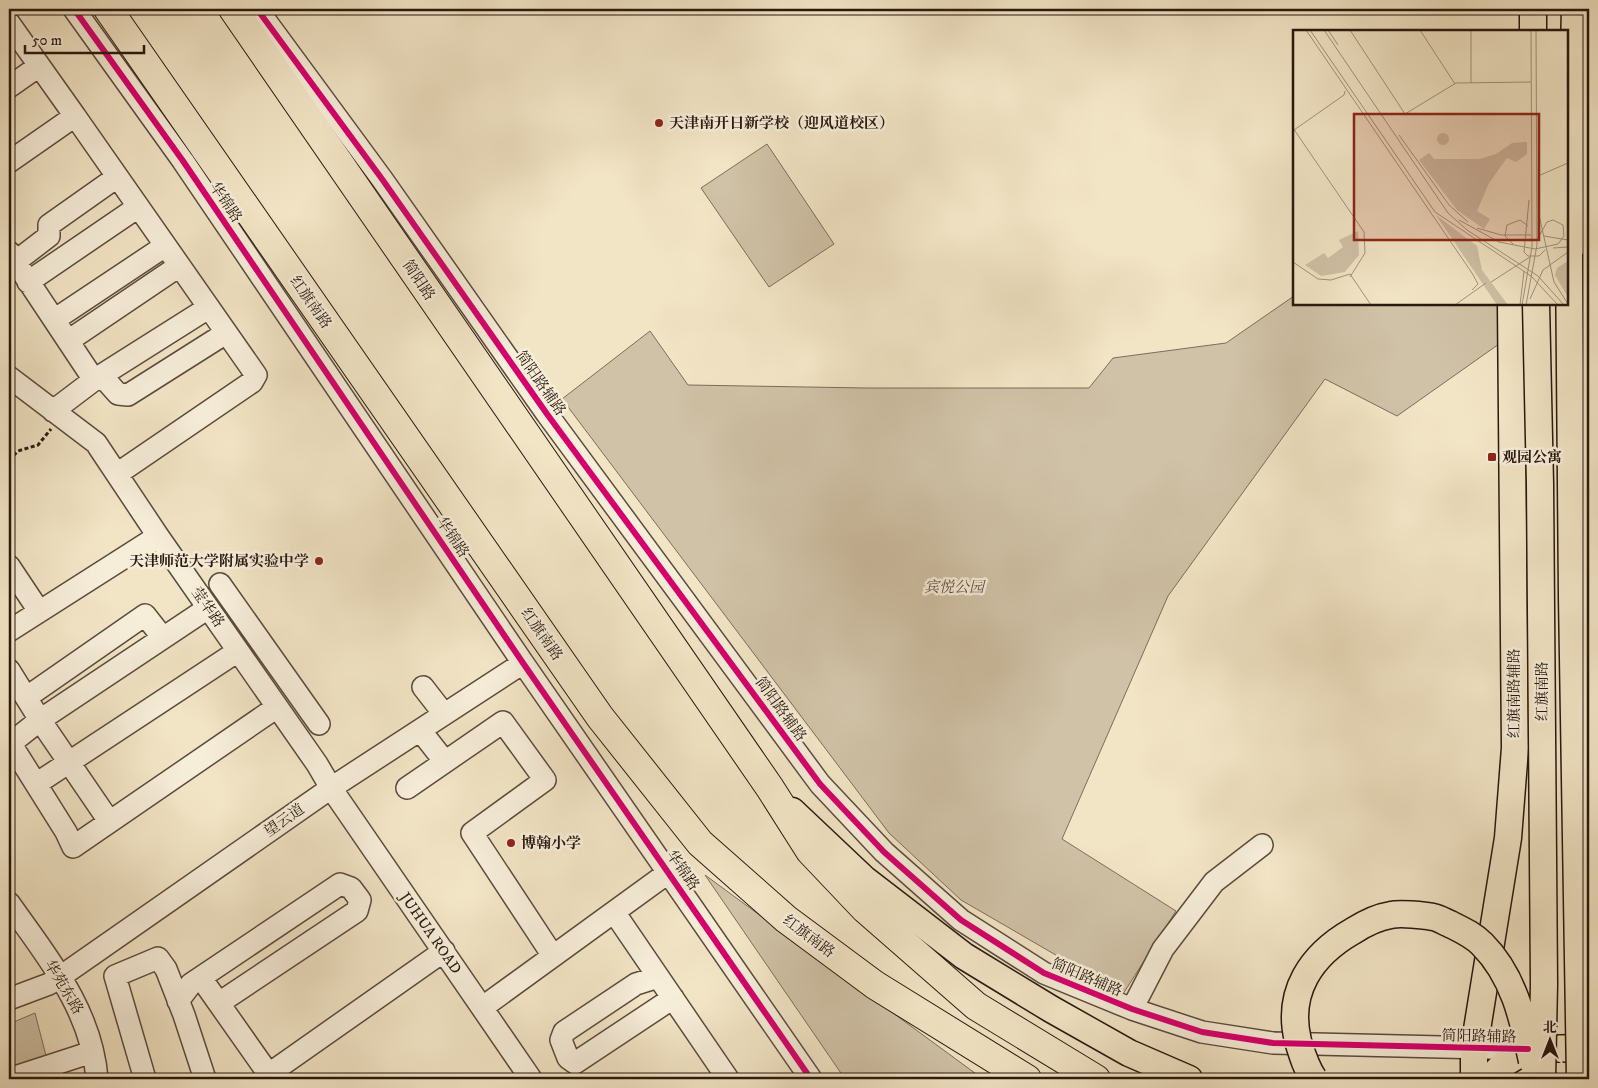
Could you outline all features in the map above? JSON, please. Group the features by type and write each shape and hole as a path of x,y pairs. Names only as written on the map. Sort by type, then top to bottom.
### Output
{"highway":[{"name":"红旗南路","path":"108,9 600,717 700,843 786,919 868,979 1027,1079"},
{"name":"简阳路","path":"233,9 770,788"},
{"path":"770,788 810,851 865,909 976,1006 1096,1079"}],"main road":[{"path":"1533,9 1533,30"},
{"path":"1575,9 1575,67 1586,177 1579,252"},
{"name":"红旗南路","path":"1575,67 1579,252 1572,607 1580,1079"},
{"name":"红旗南路辅路","path":"1474,1079 1474,1048 1508,838 1515,748 1511,305"},
{"name":"红旗南路","path":"1536,305 1540,494 1544,984 1542,1079"},
{"path":"770,788 810,830 864,879 964,956 1051,1009 1129,1053 1188,1079"},
{"path":"1314,1079 1302,1055 1295,1028 1294,1011 1300,986 1320,956 1334,942 1366,924 1392,914 1432,917 1467,932 1482,944 1510,984 1523,1016 1536,1079"},
{"path":"1489,1079 1504,1063 1528,1049 1589,1048"}],"street":[{"name":"华锦路","path":"74,9 183,161 523,663 811,1079"},
{"name":"简阳路辅路","path":"257,9 382,179 547,414 820,784 884,852 960,920 1044,973 1132,1009 1202,1032 1273,1042 1528,1049"},
{"path":"9,23 256,375 252,382 117,474"},
{"path":"9,87 39,66"},
{"path":"9,162 75,116"},
{"path":"117,177 49,224 49,236 12,257 68,341 98,378 118,394 128,394 226,333"},
{"path":"28,282 138,206"},
{"path":"54,320 165,246"},
{"path":"68,341 180,266"},
{"path":"57,414 98,378 208,308"},
{"name":"莹华路","path":"9,377 96,443 158,536 317,764 330,788"},
{"path":"9,631 158,536"},
{"path":"9,566 39,611"},
{"path":"208,608 10,742 66,832 72,847 109,821 282,714 313,717 220,584"},
{"path":"27,697 145,615 163,638"},
{"path":"36,784 238,651"},
{"name":"望云道","path":"9,999 55,980 330,788 523,663"},
{"path":"9,670 40,720 109,821"},
{"path":"423,687 444,714"},
{"path":"407,788 503,722 545,780 472,833 553,956"},
{"path":"420,730 445,762"},
{"name":"JUHUA ROAD","path":"330,788 531,1079"},
{"path":"1132,1009 1164,949 1214,882 1262,844"},
{"path":"483,1007 669,872"},
{"path":"178,1000 191,984 340,884 351,888 360,900 357,911 219,1003"},
{"name":"华苑东路","path":"9,903 55,980 70,1025 97,1079"},
{"path":"614,912 728,1079"},
{"name":"华苑东路","path":"9,925 55,980"},
{"path":"201,978 271,1077 444,951"},
{"path":"145,1079 115,976 158,958 166,969 205,1079"},
{"path":"658,977 636,984 564,1032 561,1040 568,1058 575,1063 673,998"},
{"path":"9,1079 85,1054"},
{"name":"华苑东路","path":"82,1079 85,1054"}],"path":[{"path":"9,460 18,451 38,445 57,414"}],"green space":[{"path":"767,144 834,244 769,287 701,188"},
{"name":"宾悦公园","path":"1293,297 1293,305 1499,305 1499,344 1397,416 1325,379 1168,596 1062,839 1176,911 1123,994 961,900 889,833 562,399 650,331 688,385 866,388 1089,388 1113,358 1226,343"},
{"path":"705,875 983,1079 845,1079"},
{"path":"35,1013 52,1079 9,1079 9,1024"}],"cycle path":[{"path":"74,9 183,161 523,663 811,1079"},
{"path":"257,9 382,179 547,414 820,784 884,852 961,920 1044,973 1132,1009 1202,1032 1273,1043 1528,1049"}],"place":[{"name":"天津南开日新学校（迎风道校区）","path":"659,123"},
{"name":"观园公寓","path":"1492,457"},
{"name":"天津师范大学附属实验中学","path":"319,561"},
{"name":"博翰小学","path":"511,843"}]}
